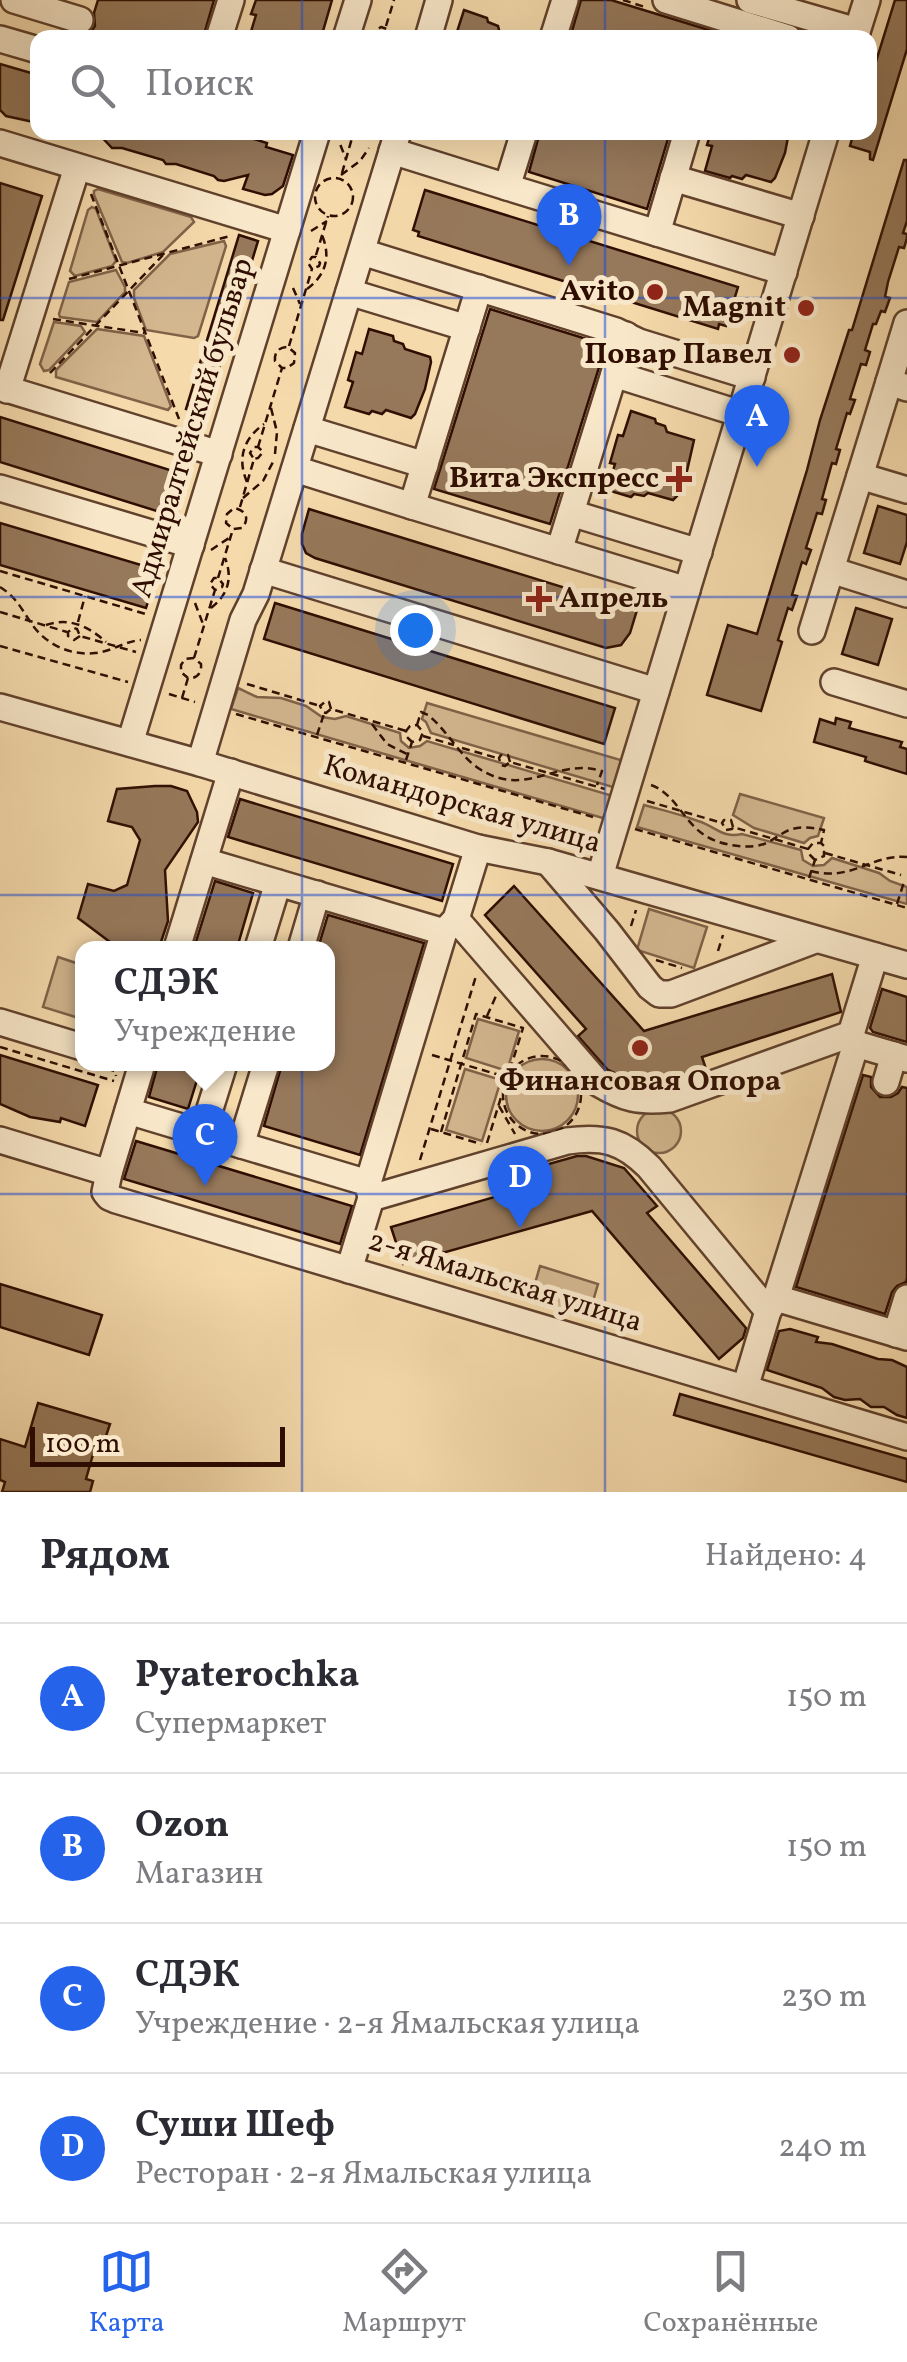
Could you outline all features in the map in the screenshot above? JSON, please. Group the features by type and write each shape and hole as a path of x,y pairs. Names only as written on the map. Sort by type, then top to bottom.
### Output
{"street":[{"path":"14,0 80,19"},
{"path":"222,30 231,0"},
{"path":"349,30 358,0"},
{"path":"430,30 439,0"},
{"path":"556,30 565,0"},
{"path":"750,0 844,30"},
{"path":"857,30 867,0"},
{"path":"656,4 753,30"},
{"path":"0,38 30,47"},
{"name":"Адмиралтейский бульвар","path":"130,744 148,688 150,649 231,451 287,230 319,140"},
{"path":"507,186 521,140"},
{"path":"657,233 685,140"},
{"path":"600,876 824,140"},
{"path":"200,763 362,252 388,142 507,186 784,272"},
{"path":"0,143 287,230"},
{"path":"673,178 801,216"},
{"path":"82,185 4,389 231,451"},
{"path":"362,252 752,377"},
{"path":"412,506 479,288"},
{"path":"349,292 467,328"},
{"path":"812,632 860,476 898,385 907,323"},
{"path":"559,551 626,335"},
{"path":"614,374 741,414"},
{"path":"307,428 425,465"},
{"path":"295,469 687,590"},
{"path":"860,476 907,490"},
{"path":"0,488 191,546"},
{"path":"571,513 698,552"},
{"path":"264,570 656,692"},
{"path":"831,570 907,594"},
{"path":"834,682 907,704"},
{"name":"Командорская улица","path":"0,708 231,772 478,848 600,876 907,965"},
{"path":"179,941 231,772"},
{"path":"350,1270 450,926 478,848"},
{"path":"204,861 317,894 450,926 484,951 598,1083 619,1096 644,1102 670,1099 853,1039 901,1057 886,1082"},
{"path":"548,862 659,994 671,994 815,940"},
{"path":"260,941 278,883"},
{"path":"303,941 317,894"},
{"path":"745,1388 875,956"},
{"path":"0,1022 75,1046"},
{"path":"0,1140 109,1173 138,1071"},
{"path":"202,1134 222,1071"},
{"path":"241,1145 264,1071"},
{"path":"128,1111 241,1145 370,1191 412,1186 568,1141 612,1141 632,1151 649,1167 772,1304 820,1304 902,1336 907,1298"},
{"name":"2-я Ямальская улица","path":"109,1173 105,1192 116,1200 907,1437"}],"path":[{"path":"386,28 394,0"},
{"path":"623,0 656,4"},
{"path":"376,30 390,30"},
{"path":"333,140 340,144 346,159"},
{"path":"340,177 351,140"},
{"path":"340,177 350,187 352,203 342,215 328,216 318,208 317,189 388,142"},
{"path":"82,185 180,420"},
{"path":"316,257 328,216"},
{"path":"69,279 230,236"},
{"path":"306,290 326,266 322,236"},
{"path":"50,374 164,254"},
{"path":"316,257 320,264"},
{"path":"312,269 309,259 316,257"},
{"path":"320,264 326,266"},
{"path":"288,347 312,269 320,264"},
{"path":"52,319 145,333"},
{"path":"282,368 294,363 295,354 288,347"},
{"path":"282,368 274,357 279,348 288,347"},
{"path":"258,446 282,368"},
{"path":"243,498 262,481 275,458 277,432 270,407"},
{"path":"231,451 265,424"},
{"path":"251,451 258,446"},
{"path":"254,458 262,456 258,446"},
{"path":"231,451 251,451"},
{"path":"231,451 242,466 247,483"},
{"path":"239,509 254,458 251,451"},
{"path":"234,508 243,511 246,520 242,528 233,529 226,523 227,514 234,508"},
{"path":"218,578 233,529"},
{"path":"209,610 228,587 230,572 225,557"},
{"path":"0,571 160,618"},
{"path":"215,590 222,587 218,578"},
{"path":"215,590 211,580 218,578"},
{"path":"0,587 17,600 46,640 69,651 94,654 134,640 150,649"},
{"path":"194,658 215,590"},
{"path":"68,632 76,626 85,596"},
{"path":"0,612 68,632"},
{"path":"44,625 60,621 94,632 106,643"},
{"path":"76,626 80,636"},
{"path":"68,632 74,640 80,636 118,647 150,649"},
{"path":"0,646 207,706"},
{"path":"194,658 201,664 200,673 188,678 181,672 182,663 194,658"},
{"path":"182,698 188,678"},
{"path":"237,682 320,706 324,712"},
{"path":"320,706 326,701 332,709"},
{"path":"324,712 332,709 406,731"},
{"path":"228,712 907,908"},
{"path":"316,737 324,712"},
{"path":"417,725 420,712 428,715 472,764 499,778 530,780 562,769 584,767 602,771 597,787"},
{"path":"370,721 387,744 408,754"},
{"path":"412,742 406,731 417,725"},
{"path":"417,725 422,736"},
{"path":"412,742 422,736"},
{"path":"422,736 499,758"},
{"path":"405,763 412,742"},
{"path":"647,783 667,794 702,835 721,843 755,846 790,829 824,830 821,843 825,853 815,860"},
{"path":"734,827 808,849"},
{"path":"718,853 721,843"},
{"path":"815,860 808,849 813,843 821,843"},
{"path":"825,853 900,875 906,882 896,905"},
{"path":"812,871 854,871 890,858 907,857"},
{"path":"808,880 815,860"},
{"path":"900,875 906,870"},
{"path":"715,961 723,934 728,931"},
{"path":"412,1186 484,951"},
{"path":"651,959 683,968"},
{"path":"465,1011 523,1028 508,1076"},
{"path":"440,1132 476,1014"},
{"path":"0,1047 75,1069"},
{"path":"432,1054 508,1076"},
{"path":"430,1129 486,1146 504,1084 508,1076 515,1066 533,1057 562,1062 576,1076 581,1096 569,1123 551,1133 522,1128 498,1105"},
{"path":"81,1071 118,1082 115,1071"},
{"path":"504,1084 504,1104 521,1154"}],"shaded area":[{"path":"98,189 191,217 194,222 163,252 122,262 94,195"},
{"path":"92,207 116,261 112,266 75,276 70,271"},
{"path":"224,241 226,246 198,336 146,330 134,290 170,254"},
{"path":"116,270 125,292 97,322 60,317 69,282"},
{"path":"54,322 81,326 85,332 44,371 40,364"},
{"path":"97,329 144,336 171,406 168,410 56,377 56,370"},
{"path":"238,688 257,697 281,698 306,706 322,717 346,716 400,733 401,741 409,748 427,741 613,796 606,819 231,709"},
{"path":"427,703 624,761 616,788 431,733 422,719"},
{"path":"740,794 824,818 818,836 804,843 754,828 733,815"},
{"path":"644,805 724,833 801,850 803,860 813,866 824,865 832,858 879,873 907,887 907,904 637,827"},
{"path":"649,909 707,927 694,968 637,950"},
{"path":"58,957 75,963 75,1017 43,1007"},
{"path":"478,1019 519,1031 507,1071 466,1058"},
{"path":"542,1059 568,1069 578,1095 568,1121 542,1131 516,1121 506,1095 516,1069"},
{"path":"465,1069 501,1080 482,1141 446,1130"},
{"path":"659,1109 675,1115 681,1131 675,1147 659,1153 643,1147 637,1131 643,1115"},
{"path":"540,1266 598,1284 588,1318 530,1301"}],"building":[{"path":"98,0 214,0 205,30 92,30"},
{"path":"256,0 332,0 323,30 251,30 256,15 251,14"},
{"path":"581,0 611,0 709,30 572,30"},
{"path":"895,0 907,0 907,49 873,160 870,152 850,146 852,140 877,140 877,58"},
{"path":"464,10 487,18 499,30 458,30"},
{"path":"0,64 30,73 30,121 6,116 0,110"},
{"path":"104,140 257,140 267,143 266,147 293,155 283,186 265,195 243,189 248,175 218,180 163,160 112,148"},
{"path":"538,140 668,140 647,209 529,172"},
{"path":"709,140 787,140 771,182 705,171 712,146 707,145"},
{"path":"904,160 907,221 903,233 907,238 904,248 899,247 888,282 885,297 890,298 885,312 881,311 873,324 865,350 870,352 866,365 861,364 850,399 855,400 836,449 840,450 836,464 832,463 822,514 817,513 806,548 811,550 806,564 802,562 792,595 797,596 792,610 788,608 778,640 782,642 761,711 707,695 728,625 757,634 820,420"},
{"path":"0,183 42,196 3,320 0,320"},
{"path":"425,190 738,287 726,326 719,324 718,329 418,236 419,232 413,230"},
{"path":"239,235 258,241 205,415 186,409"},
{"path":"490,309 606,345 550,524 434,489"},
{"path":"369,329 393,336 405,349 430,357 425,389 411,418 386,410 369,414 345,407 356,352 362,354"},
{"path":"631,411 655,419 667,432 694,440 687,471 673,500 648,493 631,497 607,490 618,435 623,436"},
{"path":"0,417 189,476 176,517 0,462"},
{"path":"878,506 907,515 907,542 900,564 864,553"},
{"path":"309,509 637,610 630,633 621,645 606,648 315,558 306,553 302,544"},
{"path":"0,523 158,570 146,608 0,565"},
{"path":"275,603 615,708 604,744 264,639"},
{"path":"856,608 892,619 878,665 842,654"},
{"path":"836,718 851,722 849,728 902,742 900,747 907,749 907,774 814,742 820,719 835,724"},
{"path":"171,786 187,791 197,812 198,822 165,870 168,921 161,941 109,941 78,918 88,884 114,891 127,885 140,840 132,827 108,821 117,789"},
{"path":"240,799 453,864 442,901 228,837"},
{"path":"215,881 253,893 239,941 196,941"},
{"path":"514,886 644,1031 832,974 841,1012 702,1057 706,1069 667,1083 629,1080 608,1070 578,1036 586,1029 485,915"},
{"path":"328,915 424,943 360,1155 264,1126 280,1071 335,1071 335,941 320,941"},
{"path":"882,989 907,997 907,1042 870,1028"},
{"path":"0,1055 98,1085 85,1126 61,1118 60,1122 30,1117 0,1104"},
{"path":"156,1071 200,1071 188,1109 149,1097"},
{"path":"863,1075 871,1077 871,1087 880,1097 891,1097 902,1087 907,1088 907,1278 892,1292 885,1314 796,1287"},
{"path":"136,1141 352,1206 340,1244 124,1179"},
{"path":"577,1156 624,1168 657,1206 647,1213 746,1328 743,1338 719,1359 592,1211 403,1264 391,1227 536,1185 531,1169"},
{"path":"0,1284 102,1315 89,1355 0,1327"},
{"path":"790,1329 818,1337 816,1342 907,1367 907,1418 884,1407 871,1407 860,1399 834,1397 822,1388 767,1370 779,1331"},
{"path":"680,1394 907,1459 907,1482 674,1415"},
{"path":"38,1403 110,1424 105,1439 98,1437 86,1479 93,1481 90,1492 2,1492 5,1482 0,1480 0,1439 25,1447"}],"place":[{"name":"Ozon","path":"569,266"},
{"name":"Avito","path":"655,292"},
{"name":"Magnit","path":"806,308"},
{"name":"Повар Павел","path":"792,355"},
{"name":"Pyaterochka","path":"757,467"},
{"name":"Вита Экспресс","path":"679,479"},
{"name":"Апрель","path":"539,599"},
{"name":"Финансовая Опора","path":"640,1048"},
{"name":"СДЭК","path":"205,1186"},
{"name":"Суши Шеф","path":"520,1228"}]}
